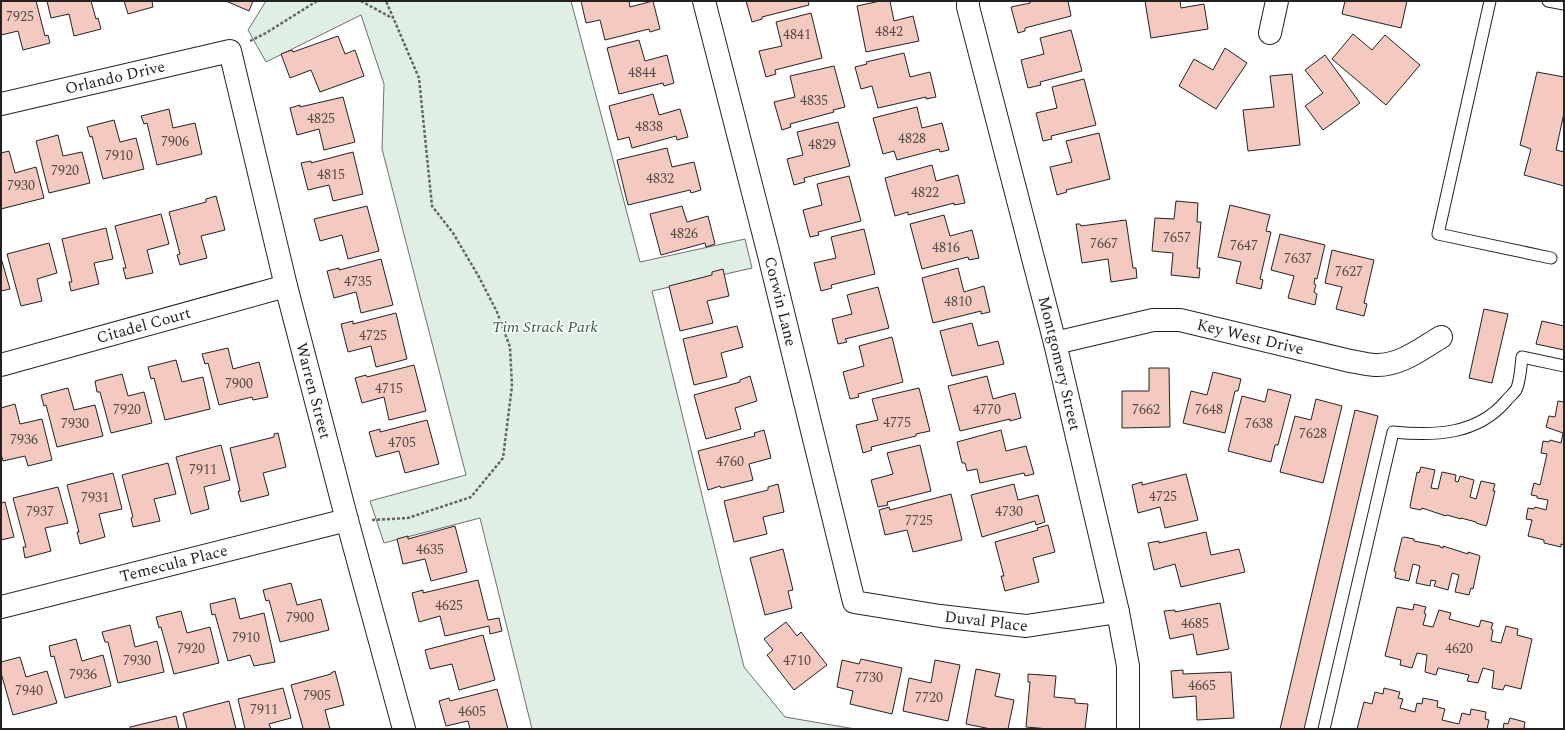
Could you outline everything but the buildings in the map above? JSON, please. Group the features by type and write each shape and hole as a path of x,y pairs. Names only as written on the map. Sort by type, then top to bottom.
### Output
{"street":[{"name":"Corwin Lane","path":"704,1 772,266 854,602"},
{"name":"Montgomery Street","path":"968,1 968,7 1055,343 1118,612 1128,666 1128,729"},
{"path":"1270,33 1277,1"},
{"name":"Orlando Drive","path":"1,104 230,51"},
{"name":"Warren Street","path":"230,51 286,286 347,520 404,729"},
{"name":"Citadel Court","path":"1,365 286,286"},
{"name":"Key West Drive","path":"1055,343 1153,320 1180,320 1350,361 1375,365 1392,363 1406,358 1441,337"},
{"name":"Temecula Place","path":"1,608 347,520"},
{"name":"Duval Place","path":"854,602 940,616 1026,626 1118,612"}],"lane":[{"path":"1490,1 1438,234 1551,258"},
{"path":"1548,1 1564,4"},
{"path":"1324,729 1393,432 1418,434 1443,433 1469,428 1496,412 1516,389 1522,357 1564,366"}],"path":[{"path":"230,51 266,33 317,1"},
{"path":"361,1 393,18"},
{"path":"347,520 408,518 471,497 503,458 512,386 510,347 497,312 453,233 432,206 419,78 386,1"}],"green space":[{"name":"Tim Strack Park","path":"266,1 571,1 640,262 745,239 752,268 652,291 744,667 785,717 855,729 532,729 480,518 384,543 370,501 466,475 382,149 384,84 361,15 266,62 248,30"}]}
